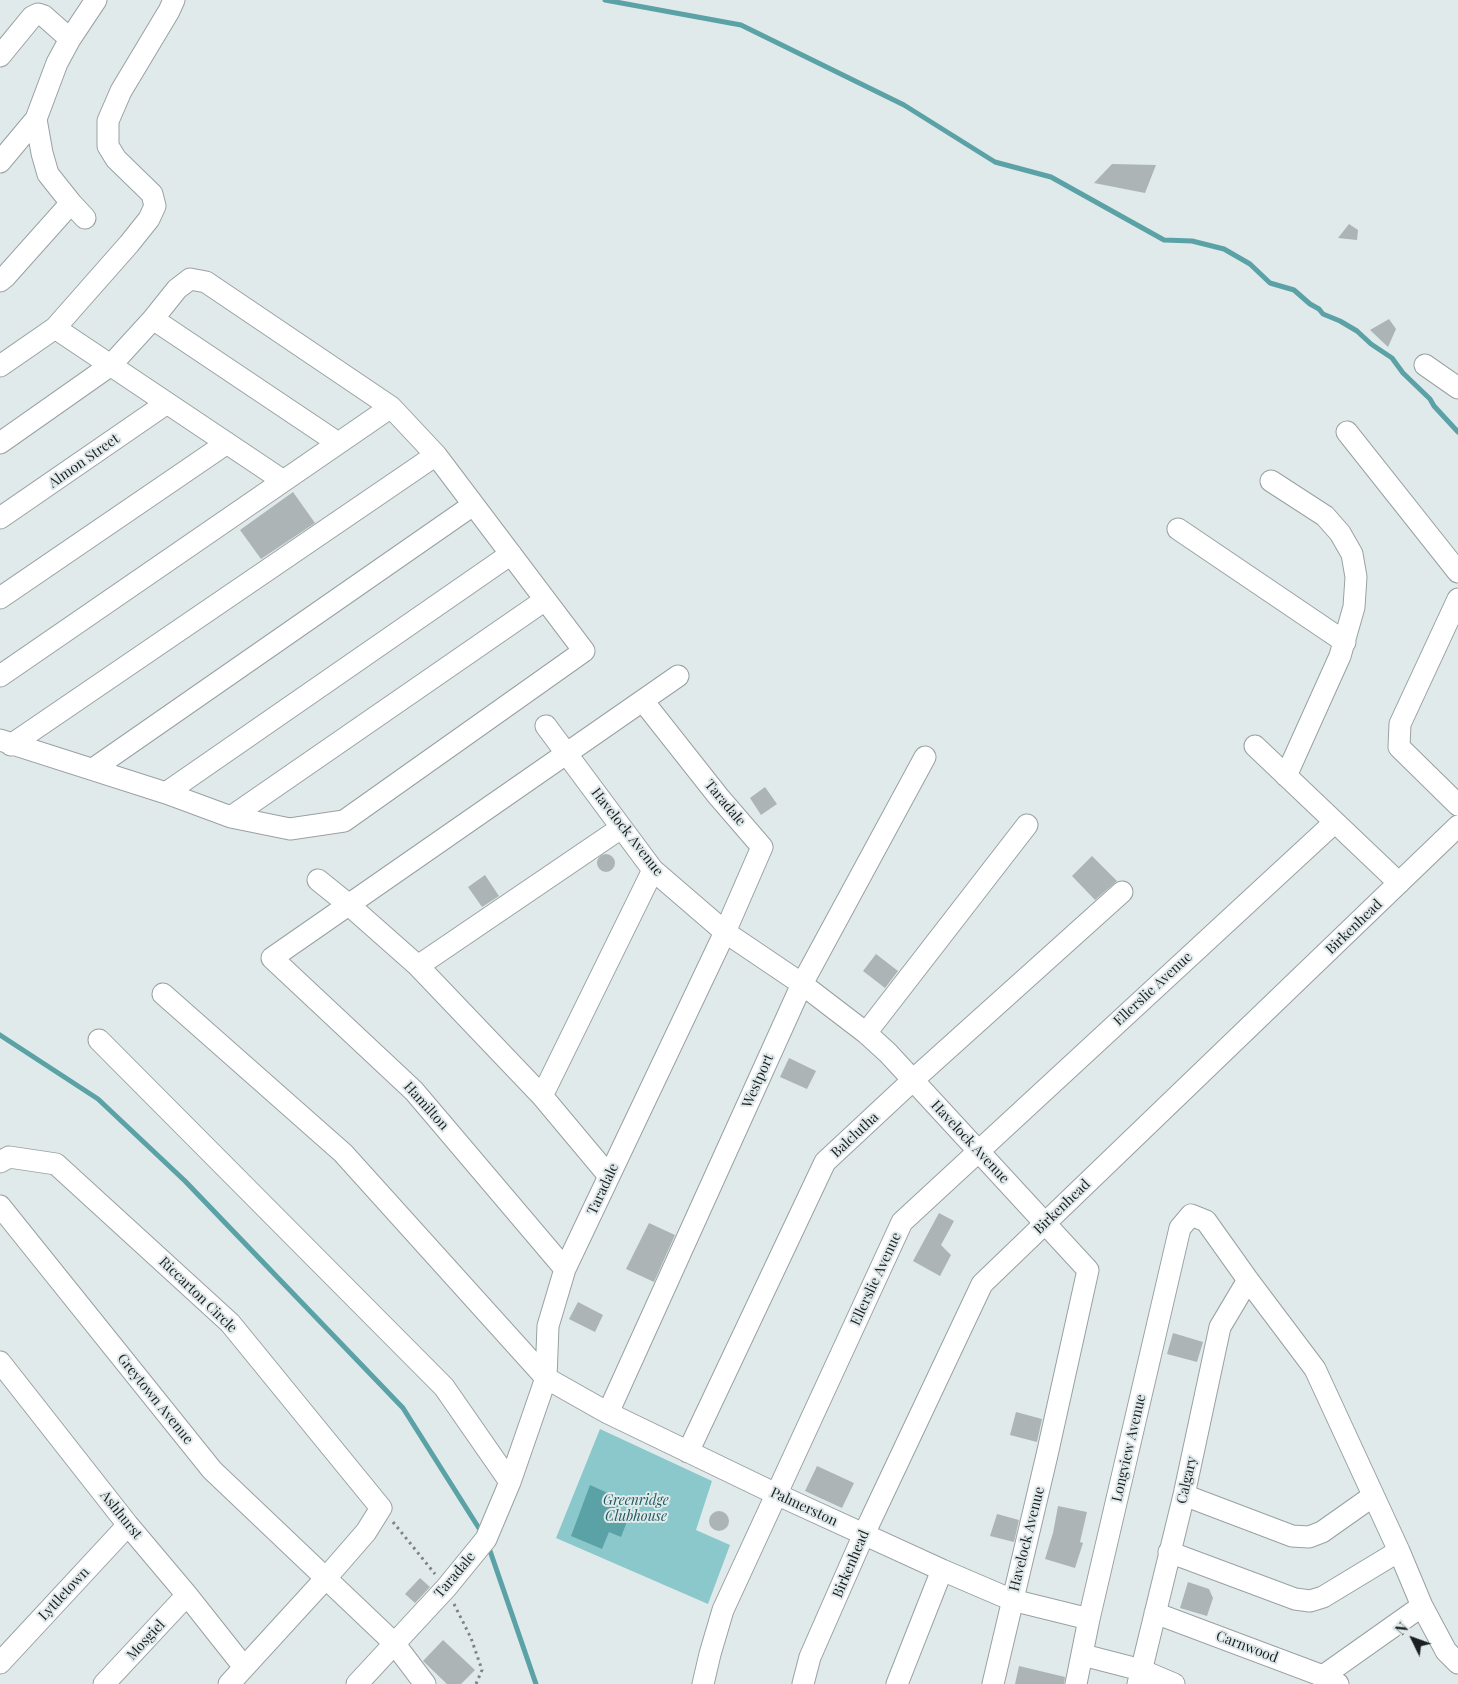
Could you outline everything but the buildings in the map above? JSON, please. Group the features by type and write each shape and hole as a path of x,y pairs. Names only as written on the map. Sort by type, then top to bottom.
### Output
{"street":[{"path":"0,162 36,119 57,63 70,39 96,0"},
{"path":"0,366 55,328 149,219 155,206 152,194 116,159 108,146 108,121 121,91 174,0"},
{"path":"0,56 32,17 38,14 44,16 70,39"},
{"path":"36,119 48,174 85,218"},
{"path":"0,281 71,203"},
{"path":"0,443 111,365 177,289 190,279 206,282 391,407 436,455 584,651 344,821 290,829 231,817 166,793 6,743"},
{"path":"152,319 338,443"},
{"path":"55,328 282,480"},
{"path":"1425,365 1458,388"},
{"name":"Almon Street","path":"0,518 168,403"},
{"path":"0,676 282,480 391,407"},
{"path":"1347,432 1458,572"},
{"path":"0,598 227,443"},
{"path":"6,743 436,455"},
{"path":"1271,481 1324,516 1340,533 1352,554 1356,577 1354,607 1345,642 1286,776"},
{"path":"93,769 474,505"},
{"path":"1178,529 1345,642"},
{"path":"166,793 511,554"},
{"path":"231,817 545,600"},
{"path":"1458,600 1400,724 1399,747 1458,805"},
{"path":"349,905 678,676"},
{"name":"Taradale","path":"356,1684 446,1588 486,1539 510,1482 546,1378 548,1326 565,1269 725,932 762,847 718,796 643,701"},
{"name":"Havelock Avenue","path":"546,726 653,870 725,932 802,984 866,1032 888,1053 1088,1270 1048,1455 993,1684"},
{"path":"1255,746 1399,883"},
{"name":"Westport","path":"608,1413 802,984 925,757"},
{"name":"Ellerslie Avenue","path":"703,1684 723,1610 902,1222 1335,822"},
{"path":"866,1032 1027,825"},
{"name":"Birkenhead","path":"804,1684 810,1657 864,1534 982,1284 1458,826"},
{"path":"418,966 622,828"},
{"path":"542,1096 653,870"},
{"path":"318,880 418,966 542,1096 609,1176"},
{"name":"Balclutha","path":"688,1452 825,1162 1122,892"},
{"name":"Hamilton","path":"349,905 272,958 414,1091 565,1269"},
{"name":"Palmerston","path":"163,994 343,1152 546,1378 608,1413 688,1452 942,1570 1012,1600 1089,1620"},
{"path":"99,1040 444,1387 510,1482"},
{"name":"Riccarton Circle","path":"0,1162 9,1157 56,1164 230,1323 382,1508 366,1532 326,1578"},
{"name":"Greytown Avenue","path":"0,1206 212,1470 394,1643 425,1684"},
{"name":"Longview Avenue","path":"1076,1684 1089,1620 1180,1228 1191,1215 1206,1220 1248,1280"},
{"path":"1248,1280 1315,1368 1399,1551 1422,1606 1446,1650 1458,1663"},
{"name":"Calgary","path":"1140,1677 1184,1495 1220,1327 1248,1280"},
{"name":"Ashhurst","path":"0,1362 128,1525 244,1667"},
{"path":"1184,1495 1292,1536 1308,1537 1322,1532 1373,1496"},
{"name":"Lyttletown","path":"0,1662 128,1525"},
{"path":"1169,1552 1295,1599 1310,1601 1323,1597 1399,1551"},
{"path":"897,1684 942,1570"},
{"path":"229,1684 326,1578"},
{"name":"Mosgiel","path":"104,1684 187,1595"},
{"path":"1331,1680 1422,1606"},
{"name":"Carnwood","path":"1155,1612 1331,1680"},
{"path":"1083,1654 1140,1677 1174,1684"}],"green space":[{"name":"Greenridge Clubhouse","path":"600,1429 712,1481 696,1530 730,1545 708,1604 556,1538"}],"shaded area":[{"path":"590,1485 621,1499 616,1514 628,1519 621,1537 609,1532 602,1549 571,1536"}],"waterway":[{"path":"605,0 741,25 904,105 995,162 1051,177 1164,240 1192,241 1224,249 1250,264 1270,283 1294,290 1323,314 1357,331 1371,344 1392,358 1403,373 1430,399 1458,432"},
{"path":"0,1035 98,1099 185,1181 403,1408 482,1533"},
{"path":"488,1545 536,1684"}]}
